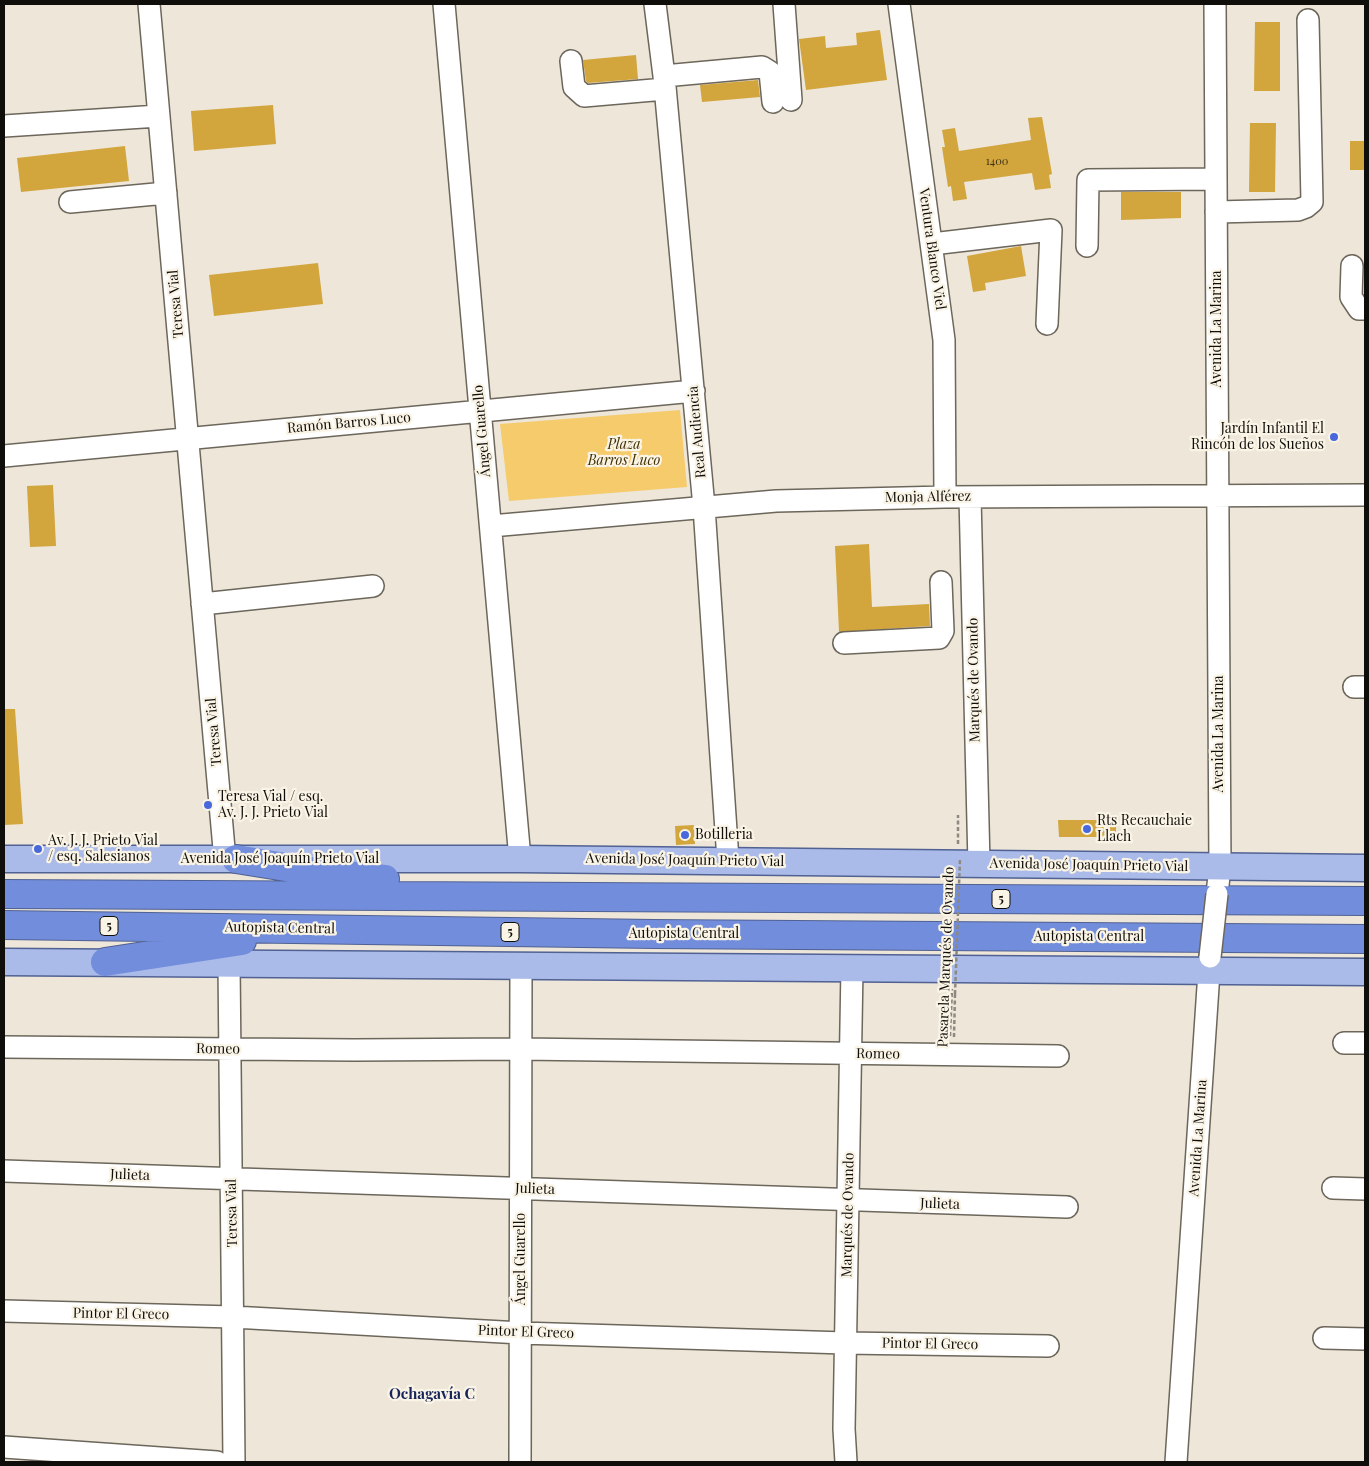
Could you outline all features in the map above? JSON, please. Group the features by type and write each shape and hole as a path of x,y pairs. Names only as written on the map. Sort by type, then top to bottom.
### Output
{"highway":[{"path":"231,860 500,896"},
{"name":"5","path":"4,894 1365,901"},
{"name":"Autopista Central","path":"4,925 1365,939"},
{"path":"105,962 255,940 366,930"}],"main road":[{"name":"Avenida José Joaquín Prieto Vial","path":"4,860 728,860 1365,868"},
{"path":"4,962 852,968 1214,966 1365,972"}],"street":[{"name":"Teresa Vial","path":"149,4 202,604 231,860"},
{"name":"Ángel Guarello","path":"444,4 520,859"},
{"name":"Real Audiencia","path":"655,4 704,507 728,860"},
{"path":"571,61 574,87 584,96 762,67 770,72 782,101 784,4"},
{"name":"Ventura Blanco Viel","path":"899,4 944,340 945,497"},
{"name":"Avenida La Marina","path":"1191,1462 1201,1200 1220,867 1215,4"},
{"path":"1216,212 1298,210 1312,202 1308,20"},
{"path":"4,126 158,116"},
{"path":"1087,246 1088,180 1216,179"},
{"path":"70,202 166,194"},
{"path":"932,244 1051,230 1047,324"},
{"path":"1352,266 1351,297 1359,309 1365,309"},
{"name":"Ramón Barros Luco","path":"4,456 694,391"},
{"name":"Monja Alférez","path":"491,526 776,501 970,496 1365,494"},
{"name":"Marqués de Ovando","path":"969,862 973,599 970,496"},
{"path":"202,604 373,586"},
{"path":"844,643 939,638 943,631 941,591 973,599"},
{"name":"Teresa Vial","path":"228,963 234,1462"},
{"name":"Ángel Guarello","path":"520,1462 521,965"},
{"name":"Marqués de Ovando","path":"846,1462 844,1429 845,1343 852,968"},
{"path":"1344,1043 1365,1043"},
{"name":"Romeo","path":"4,1047 354,1050 521,1049 851,1054 951,1048 1058,1056"},
{"name":"Julieta","path":"4,1171 1067,1207"},
{"path":"1333,1188 1365,1189"},
{"name":"Avenida La Marina","path":"1176,1462 1201,1200"},
{"name":"Pintor El Greco","path":"4,1311 233,1317 521,1333 845,1343 1048,1346"},
{"path":"1324,1338 1365,1339"},
{"path":"11,1447 217,1462"}],"path":[{"name":"Pasarela Marqués de Ovando","path":"951,1048 954,994 969,862"},
{"path":"951,1048 950,982 954,994"}],"green space":[{"name":"Plaza Barros Luco","path":"680,410 687,487 509,501 500,424"}],"building":[{"path":"1255,22 1280,22 1280,91 1254,91"},
{"path":"880,30 887,80 806,90 799,39 825,36 826,48 857,45 856,33"},
{"path":"636,55 638,79 588,83 586,81 583,60"},
{"path":"758,80 760,97 702,102 700,85"},
{"path":"273,105 276,144 194,151 191,111"},
{"path":"1042,117 1052,174 1049,175 1051,188 1035,190 1032,173 964,182 967,199 953,201 951,186 948,187 942,147 945,147 942,130 955,128 959,151 1031,140 1028,118"},
{"path":"1250,123 1276,123 1275,192 1249,192"},
{"path":"1350,141 1365,141 1365,170 1350,170"},
{"path":"125,146 129,181 21,192 17,158"},
{"path":"1121,192 1181,192 1181,218 1121,220"},
{"path":"1021,246 1026,276 985,283 986,290 973,292 967,256"},
{"path":"318,263 323,304 214,316 209,275"},
{"path":"53,485 56,546 30,547 27,486"},
{"path":"869,544 872,607 929,604 930,626 839,632 835,546"},
{"path":"4,709 15,709 23,824 4,825"},
{"name":"Rts Recauchaie Llach","path":"1058,820 1116,820 1116,837 1059,837"},
{"name":"Botilleria","path":"694,825 695,844 676,845 675,826"}],"place":[{"name":"Jardín Infantil El Rincón de los Sueños","path":"1334,437"},
{"name":"Teresa Vial / esq. Av. J. J. Prieto Vial","path":"208,805"},
{"name":"Rts Recauchaie Llach","path":"1087,829"},
{"name":"Botilleria","path":"685,835"},
{"name":"Av. J. J. Prieto Vial / esq. Salesianos","path":"38,849"}],"district":[{"name":"Ochagavía C","path":"432,1394"}]}
